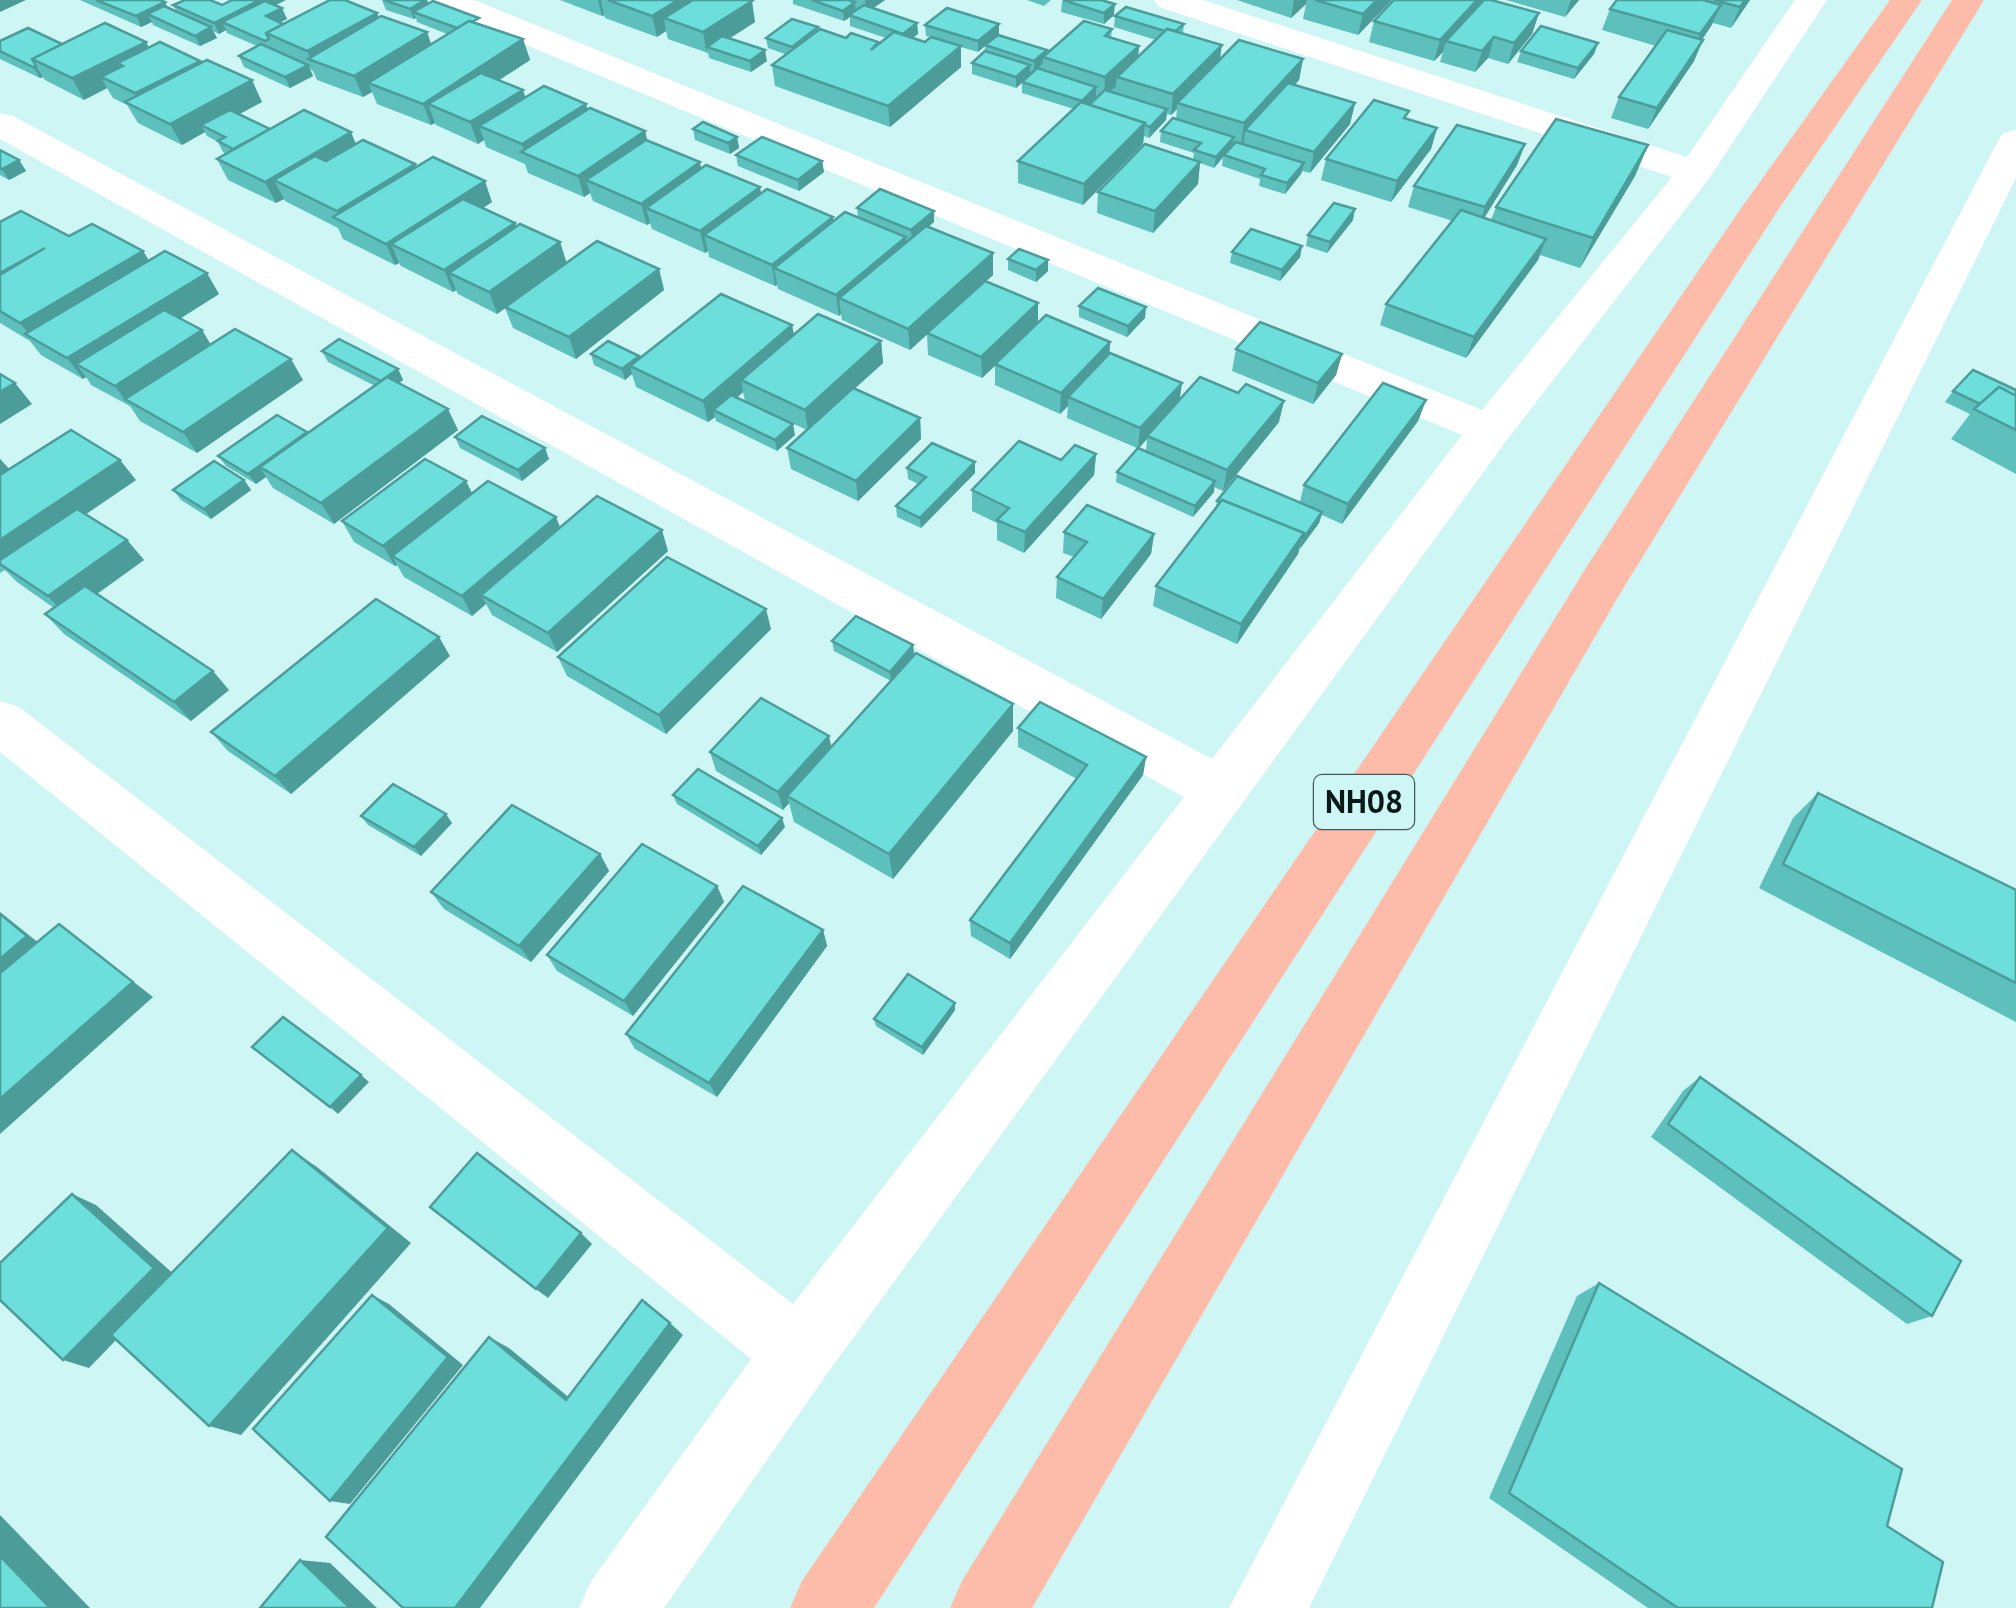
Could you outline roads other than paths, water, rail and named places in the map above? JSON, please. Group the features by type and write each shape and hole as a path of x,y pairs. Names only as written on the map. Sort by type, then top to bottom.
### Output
{"highway":[{"name":"NH08","path":"829,1608 1751,223 1906,0"},
{"name":"NH08","path":"989,1608 1601,584 1968,0"}],"street":[{"path":"446,0 1490,430"},
{"path":"1170,0 1695,172"},
{"path":"618,1608 799,1354 1490,430 1695,172 1799,2"},
{"path":"0,124 1222,791"},
{"path":"1268,1608 2016,141"},
{"path":"0,722 799,1354"}]}
